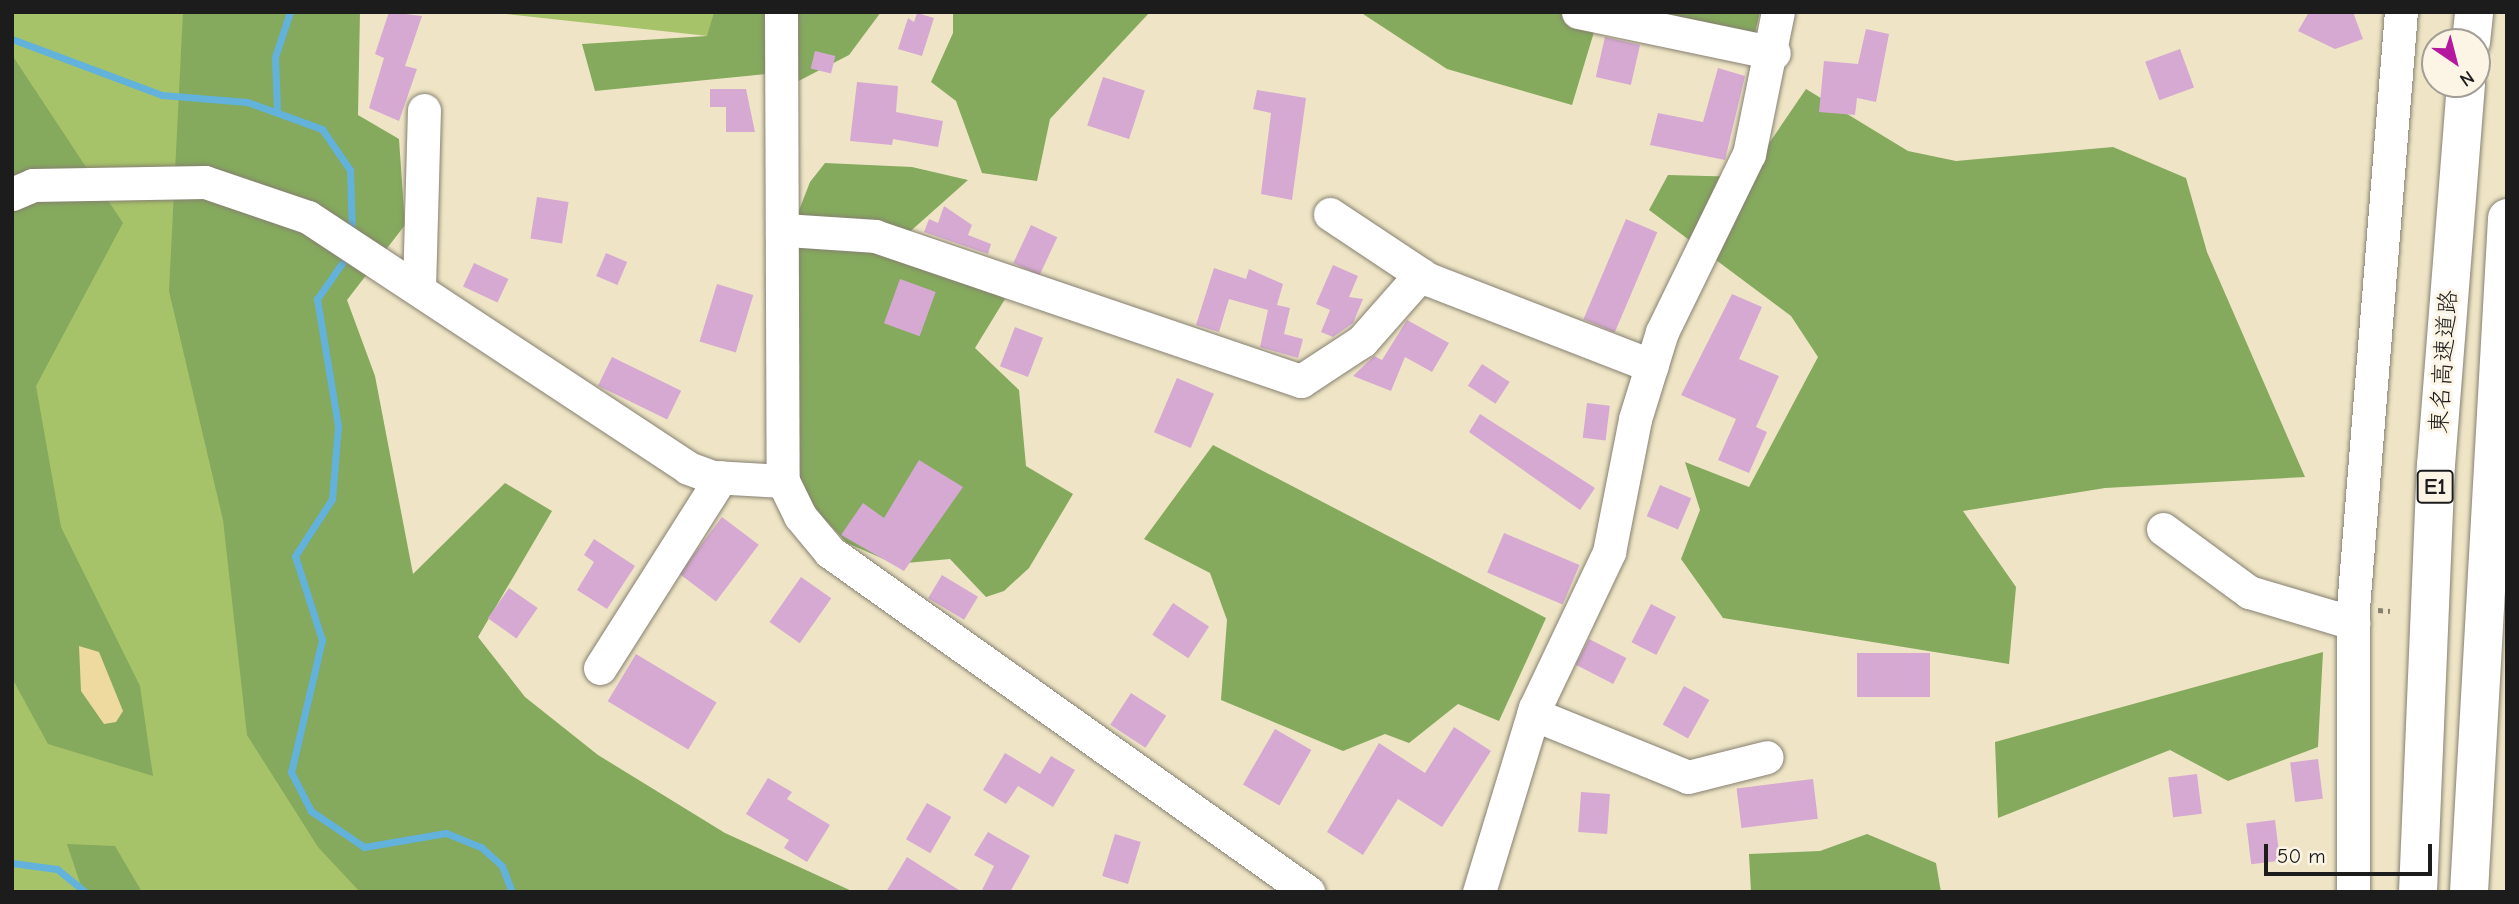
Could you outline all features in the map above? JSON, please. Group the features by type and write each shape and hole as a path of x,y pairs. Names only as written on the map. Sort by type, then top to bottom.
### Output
{"highway":[{"name":"東名高速道路","path":"2418,892 2436,465 2465,98"},
{"name":"E1","path":"2469,892 2507,218"}],"street":[{"path":"781,12 785,230 783,481 800,516 830,552 1271,882 1308,892"},
{"path":"1578,12 1774,53"},
{"path":"1479,892 1533,714 1609,552 1652,366 1749,154 1774,53 1778,12"},
{"path":"2353,892 2353,623 2401,12"},
{"path":"419,288 424,110"},
{"path":"12,194 33,185 205,183 308,217 688,468 721,477 783,481"},
{"path":"1331,214 1422,274 1652,366"},
{"path":"785,230 874,236 1301,381 1362,341 1422,274"},
{"path":"600,668 721,477"},
{"path":"2163,529 2249,592 2353,623"},
{"path":"1533,714 1688,777 1767,757"}],"green space":[{"path":"12,12 278,12 430,892 12,892"},
{"path":"183,12 360,12 358,115 399,139 405,225 347,300 375,376 413,574 505,483 552,511 478,637 525,697 598,755 725,833 854,892 360,892 318,847 247,735 223,520 169,291"},
{"path":"487,12 714,12 708,36"},
{"path":"714,12 773,12 767,74 595,91 582,44 707,36"},
{"path":"781,12 881,12 849,55 783,89"},
{"path":"953,12 1150,12 1050,119 1037,181 982,173 956,101 931,82 953,33"},
{"path":"1360,12 1600,12 1572,105 1447,69"},
{"path":"1654,12 1760,12 1754,37"},
{"path":"12,55 123,223 36,386 61,527 140,686 153,776 48,744 12,678"},
{"path":"1806,89 1908,151 1956,161 2113,147 2186,178 2207,252 2305,477 2105,488 1963,511 2016,587 2009,664 1723,618 1681,559 1700,510 1685,462 1749,487 1818,357 1791,316 1649,210 1668,175 1746,177"},
{"path":"825,163 912,167 968,180 896,244 1005,299 975,348 1019,390 1026,466 1073,494 1029,568 1004,591 986,597 950,559 895,564 847,543 803,497 782,432 791,231 810,182"},
{"path":"1213,445 1546,618 1499,721 1458,704 1409,743 1385,734 1343,751 1221,700 1227,620 1210,573 1144,539"},
{"path":"2323,652 2318,747 2228,781 2170,750 1998,818 1995,742"},
{"path":"1867,834 1936,863 1941,892 1751,892 1749,854 1820,851"},
{"path":"67,844 115,846 142,892 83,892"}],"sand":[{"path":"79,646 99,652 123,711 116,722 104,724 81,691"}],"building":[{"path":"389,12 422,16 405,66 417,69 399,121 369,108 384,58 375,54"},
{"path":"2309,12 2353,12 2363,39 2335,49 2298,31"},
{"path":"917,13 934,18 922,56 898,49 908,18 914,22"},
{"path":"1866,29 1889,34 1876,102 1857,98 1855,115 1819,112 1824,61 1858,64"},
{"path":"1605,37 1640,45 1631,85 1596,77"},
{"path":"2180,49 2194,88 2159,100 2145,62"},
{"path":"815,51 835,56 831,74 811,68"},
{"path":"1718,68 1745,76 1725,160 1650,145 1658,113 1703,122"},
{"path":"1103,77 1145,91 1129,139 1087,126"},
{"path":"857,82 898,86 896,112 943,121 938,147 893,139 892,145 850,141"},
{"path":"710,89 746,89 755,132 726,132 726,107 710,107"},
{"path":"1257,90 1306,98 1292,200 1261,194 1271,113 1253,109"},
{"path":"537,197 569,202 562,243 530,238"},
{"path":"944,206 972,225 968,235 991,244 988,254 924,232 929,219 938,223"},
{"path":"1626,219 1657,232 1615,333 1583,319"},
{"path":"1031,225 1057,237 1040,275 1013,263"},
{"path":"606,253 627,262 617,285 596,276"},
{"path":"474,263 508,279 497,303 463,287"},
{"path":"1333,265 1358,276 1349,297 1363,299 1353,323 1333,337 1321,332 1330,310 1316,304"},
{"path":"1214,268 1246,279 1249,269 1283,284 1277,305 1290,308 1284,334 1303,339 1298,358 1260,347 1268,310 1229,299 1219,332 1196,325"},
{"path":"900,279 936,292 920,336 884,323"},
{"path":"717,284 753,295 736,352 699,341"},
{"path":"1732,294 1762,307 1739,359 1779,376 1756,427 1767,432 1749,473 1718,460 1736,419 1681,395"},
{"path":"1407,320 1449,343 1432,372 1405,357 1391,391 1353,376 1374,356 1382,360"},
{"path":"1015,327 1043,338 1028,377 1000,366"},
{"path":"612,357 681,391 667,420 598,386"},
{"path":"1482,364 1510,382 1496,404 1468,386"},
{"path":"1177,378 1214,394 1191,448 1154,432"},
{"path":"1587,403 1610,406 1606,441 1583,438"},
{"path":"1480,414 1595,488 1580,510 1469,432"},
{"path":"919,460 963,487 904,571 841,535 863,503 884,518"},
{"path":"1660,485 1691,498 1678,530 1647,516"},
{"path":"722,517 759,545 716,601 679,574"},
{"path":"1504,533 1579,565 1563,605 1487,573"},
{"path":"594,539 635,566 607,609 577,590 594,562 584,555"},
{"path":"942,575 978,597 964,620 928,598"},
{"path":"801,577 831,598 800,643 769,622"},
{"path":"509,588 538,608 516,638 488,618"},
{"path":"1173,603 1209,626 1188,658 1152,635"},
{"path":"1651,604 1676,617 1656,655 1631,642"},
{"path":"1589,639 1626,658 1613,684 1576,665"},
{"path":"1857,653 1930,653 1930,697 1857,697"},
{"path":"636,654 717,702 688,750 608,701"},
{"path":"1684,686 1709,700 1688,739 1663,724"},
{"path":"1131,693 1166,716 1146,748 1110,725"},
{"path":"1454,727 1491,751 1442,827 1398,799 1363,855 1327,832 1379,743 1425,773"},
{"path":"1275,729 1311,750 1279,805 1243,784"},
{"path":"1005,753 1040,774 1051,756 1075,770 1053,807 1018,786 1006,804 983,790"},
{"path":"2318,759 2323,799 2295,802 2290,762"},
{"path":"2197,774 2202,814 2173,817 2168,778"},
{"path":"768,778 792,792 787,799 830,825 807,862 784,848 789,840 746,814"},
{"path":"1813,779 1818,819 1741,828 1737,788"},
{"path":"1581,792 1610,794 1607,834 1578,832"},
{"path":"927,803 951,817 930,853 906,839"},
{"path":"2275,820 2280,861 2251,864 2246,824"},
{"path":"988,832 1030,856 1010,892 981,892 994,866 974,855"},
{"path":"1115,834 1141,842 1128,884 1102,876"},
{"path":"907,857 962,892 886,892"}],"waterway":[{"path":"277,111 275,57 290,12"},
{"path":"12,39 162,95 247,102 322,129 350,170 352,234"},
{"path":"349,253 317,299 338,426 332,499 295,556 322,640 291,772 311,811 364,847 446,833 481,847 502,866 512,892"},
{"path":"12,863 57,869 85,892"}]}
